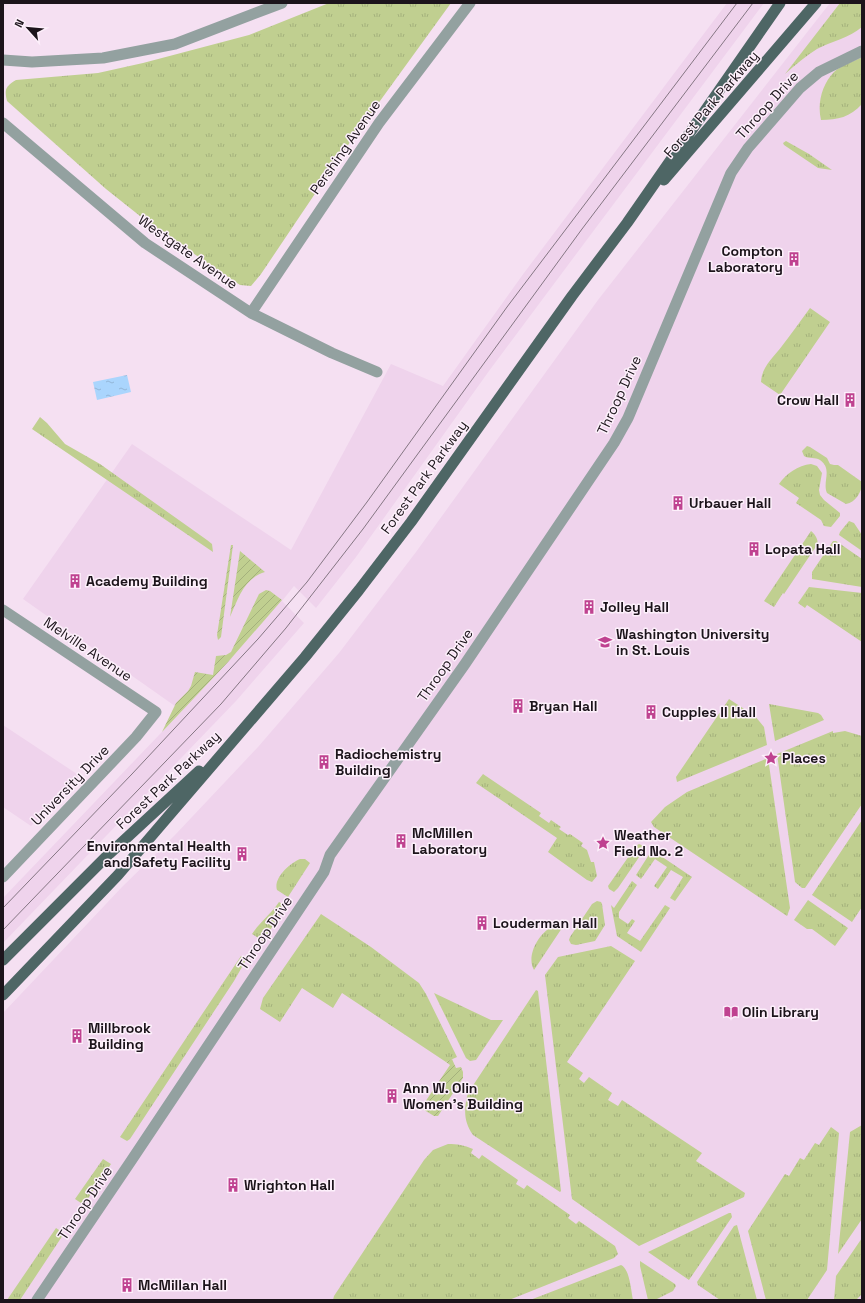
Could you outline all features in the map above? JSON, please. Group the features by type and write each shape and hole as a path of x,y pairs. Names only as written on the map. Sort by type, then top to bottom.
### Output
{"main road":[{"name":"Forest Park Parkway","path":"3,995 118,875 305,657 359,590 411,522 572,296 627,223 780,3"},
{"name":"Forest Park Parkway","path":"627,223 816,3"},
{"name":"Forest Park Parkway","path":"3,960 107,856 234,739"}],"street":[{"path":"3,60 32,62 103,58 175,44 282,3"},
{"name":"Pershing Avenue","path":"251,313 379,123 470,3"},
{"name":"Throop Drive","path":"37,1300 324,872 330,855 465,664 614,443 628,418 726,184 739,160 809,79 819,72 862,50"},
{"name":"Westgate Avenue","path":"3,123 145,243 251,313 332,353 377,372"},
{"name":"Melville Avenue","path":"3,610 156,712"},
{"name":"University Drive","path":"3,877 136,738 156,712"}],"shaded area":[{"path":"727,3 764,3 489,371 356,557 316,608 294,586 282,601 304,623 236,701 3,943 3,898 182,711 23,599 132,444 291,550 391,364 443,386 524,273"},
{"name":"Washington University in St. Louis","path":"830,3 862,3 862,1300 3,1300 3,1013 122,887 175,835 258,747 339,653 416,552 598,300"},
{"path":"3,725 80,776 31,826 3,807"}],"green space":[{"path":"329,3 451,3 343,152 261,274 251,286 240,285 150,224 106,189 7,101 7,88 16,80 98,73 143,63 249,35"},
{"path":"840,3 862,3 862,27 852,34 817,49 785,74"},
{"path":"862,57 862,104 853,112 843,117 821,120 820,101 826,82 840,67"},
{"path":"786,141 809,154 832,170 818,168 784,145 783,143"},
{"path":"810,308 830,322 780,395 761,382 763,371 768,362 782,346"},
{"path":"40,417 65,444 100,464 207,540 212,544 213,552 32,429"},
{"path":"807,446 827,458 830,464 838,465 862,482 860,493 853,501 846,504 827,493 826,467 820,460 804,456 802,451"},
{"path":"811,464 817,466 822,473 819,490 820,495 840,513 840,516 831,527 824,526 821,520 796,503 799,498 779,484 793,471 802,466"},
{"path":"849,521 854,523 862,535 862,551 839,535"},
{"path":"811,531 816,537 817,545 774,607 764,601"},
{"path":"833,541 836,541 862,559 862,587 812,579 812,572"},
{"path":"231,545 233,545 221,637 218,640 217,635"},
{"path":"240,551 265,572 252,579 247,584 239,596 230,617"},
{"path":"809,587 862,593 862,642 807,605 805,608 798,603"},
{"path":"266,590 270,591 282,600 228,662 162,732 176,703 191,686 195,672 213,675 216,656 226,655 231,652 259,594"},
{"path":"729,699 755,716 764,727 767,745 677,782 676,777"},
{"path":"769,704 818,713 824,720 775,741"},
{"path":"833,731 833,733 845,731 862,736 862,804 805,888 802,888 795,882 777,754"},
{"path":"768,758 790,908 787,916 654,827 651,822 665,807 687,792"},
{"path":"483,774 541,813 539,816 549,823 551,820 561,827 559,829 568,835 570,834 583,843 581,846 587,850 591,862 594,862 597,876 592,882 548,852 557,838 476,783"},
{"path":"862,820 862,907 852,922 812,895"},
{"path":"639,844 646,847 614,892 609,889 608,886 636,846"},
{"path":"652,850 692,877 675,901 670,898 683,877 671,870 658,889 654,886 667,867 655,859 641,879 636,875"},
{"path":"300,859 305,859 310,863 288,897 277,890 276,885 280,876 287,867"},
{"path":"632,881 637,885 619,912 619,918 628,924 632,919 635,921 627,933 640,941 665,905 670,908 641,952 617,936 611,905 614,908"},
{"path":"808,900 848,928 835,946 812,929 807,929 794,920"},
{"path":"597,901 601,902 602,904 605,925 595,941 576,945 571,944 569,940 570,937 592,904"},
{"path":"279,902 286,906 263,941 252,934"},
{"path":"321,914 371,947 419,983 426,994 457,1057 446,1062 342,993 333,1008 302,988 280,1022 260,1009 263,998"},
{"path":"566,922 534,970 531,958 532,952 538,940 551,927"},
{"path":"611,946 635,961 567,1062 583,1073 579,1079 584,1083 589,1077 612,1093 608,1100 618,1106 622,1100 702,1153 696,1161 745,1193 744,1197 639,1246 572,1199 545,975 558,957"},
{"path":"241,956 246,960 234,981 130,1139 127,1141 120,1137"},
{"path":"536,990 538,991 560,1192 473,1135 467,1125 465,1114 468,1093"},
{"path":"434,993 491,1020 503,1020 476,1060 470,1061 466,1058"},
{"path":"452,1059 456,1068 461,1067 463,1078 438,1116 434,1116 421,1108 450,1065 446,1062"},
{"path":"862,1125 862,1219 838,1254 850,1132"},
{"path":"831,1127 839,1133 827,1270 807,1300 766,1300 748,1231 785,1174 789,1176 800,1158 804,1160 815,1143 819,1145"},
{"path":"448,1144 460,1145 473,1149 471,1153 479,1159 482,1155 518,1180 516,1184 524,1189 527,1185 570,1215 568,1218 576,1224 579,1221 615,1246 618,1254 614,1258 509,1300 333,1300 334,1296 424,1160 433,1150"},
{"path":"103,1159 111,1164 85,1203 81,1203 75,1199"},
{"path":"731,1213 732,1217 689,1280 648,1252"},
{"path":"737,1225 757,1300 720,1300 698,1285 697,1282 734,1226"},
{"path":"56,1228 62,1232 63,1235 20,1300 7,1300"},
{"path":"862,1238 862,1294 856,1300 834,1300 836,1276"},
{"path":"640,1261 675,1284 676,1286 673,1291 655,1300 648,1300"},
{"path":"621,1265 624,1267 628,1275 633,1300 530,1300"}],"water":[{"path":"127,375 131,392 97,400 93,382"}],"tram line":[{"path":"3,908 132,774 258,639 307,582 367,502 507,307 737,3"},
{"path":"3,930 221,704 286,628 363,529 582,229 753,3"}],"place":[{"name":"Compton Laboratory","path":"794,259"},
{"name":"Crow Hall","path":"850,400"},
{"name":"Urbauer Hall","path":"678,503"},
{"name":"Lopata Hall","path":"754,549"},
{"name":"Academy Building","path":"75,581"},
{"name":"Jolley Hall","path":"589,607"},
{"name":"Washington University in St. Louis","path":"605,642"},
{"name":"Bryan Hall","path":"518,706"},
{"name":"Cupples II Hall","path":"651,712"},
{"name":"Places","path":"771,758"},
{"name":"Radiochemistry Building","path":"324,762"},
{"name":"McMillen Laboratory","path":"401,841"},
{"name":"Weather Field No. 2","path":"603,843"},
{"name":"Environmental Health and Safety Facility","path":"242,854"},
{"name":"Louderman Hall","path":"482,923"},
{"name":"Olin Library","path":"731,1012"},
{"name":"Millbrook Building","path":"77,1036"},
{"name":"Ann W. Olin Women's Building","path":"392,1096"},
{"name":"Wrighton Hall","path":"233,1185"},
{"name":"McMillan Hall","path":"127,1285"}]}
